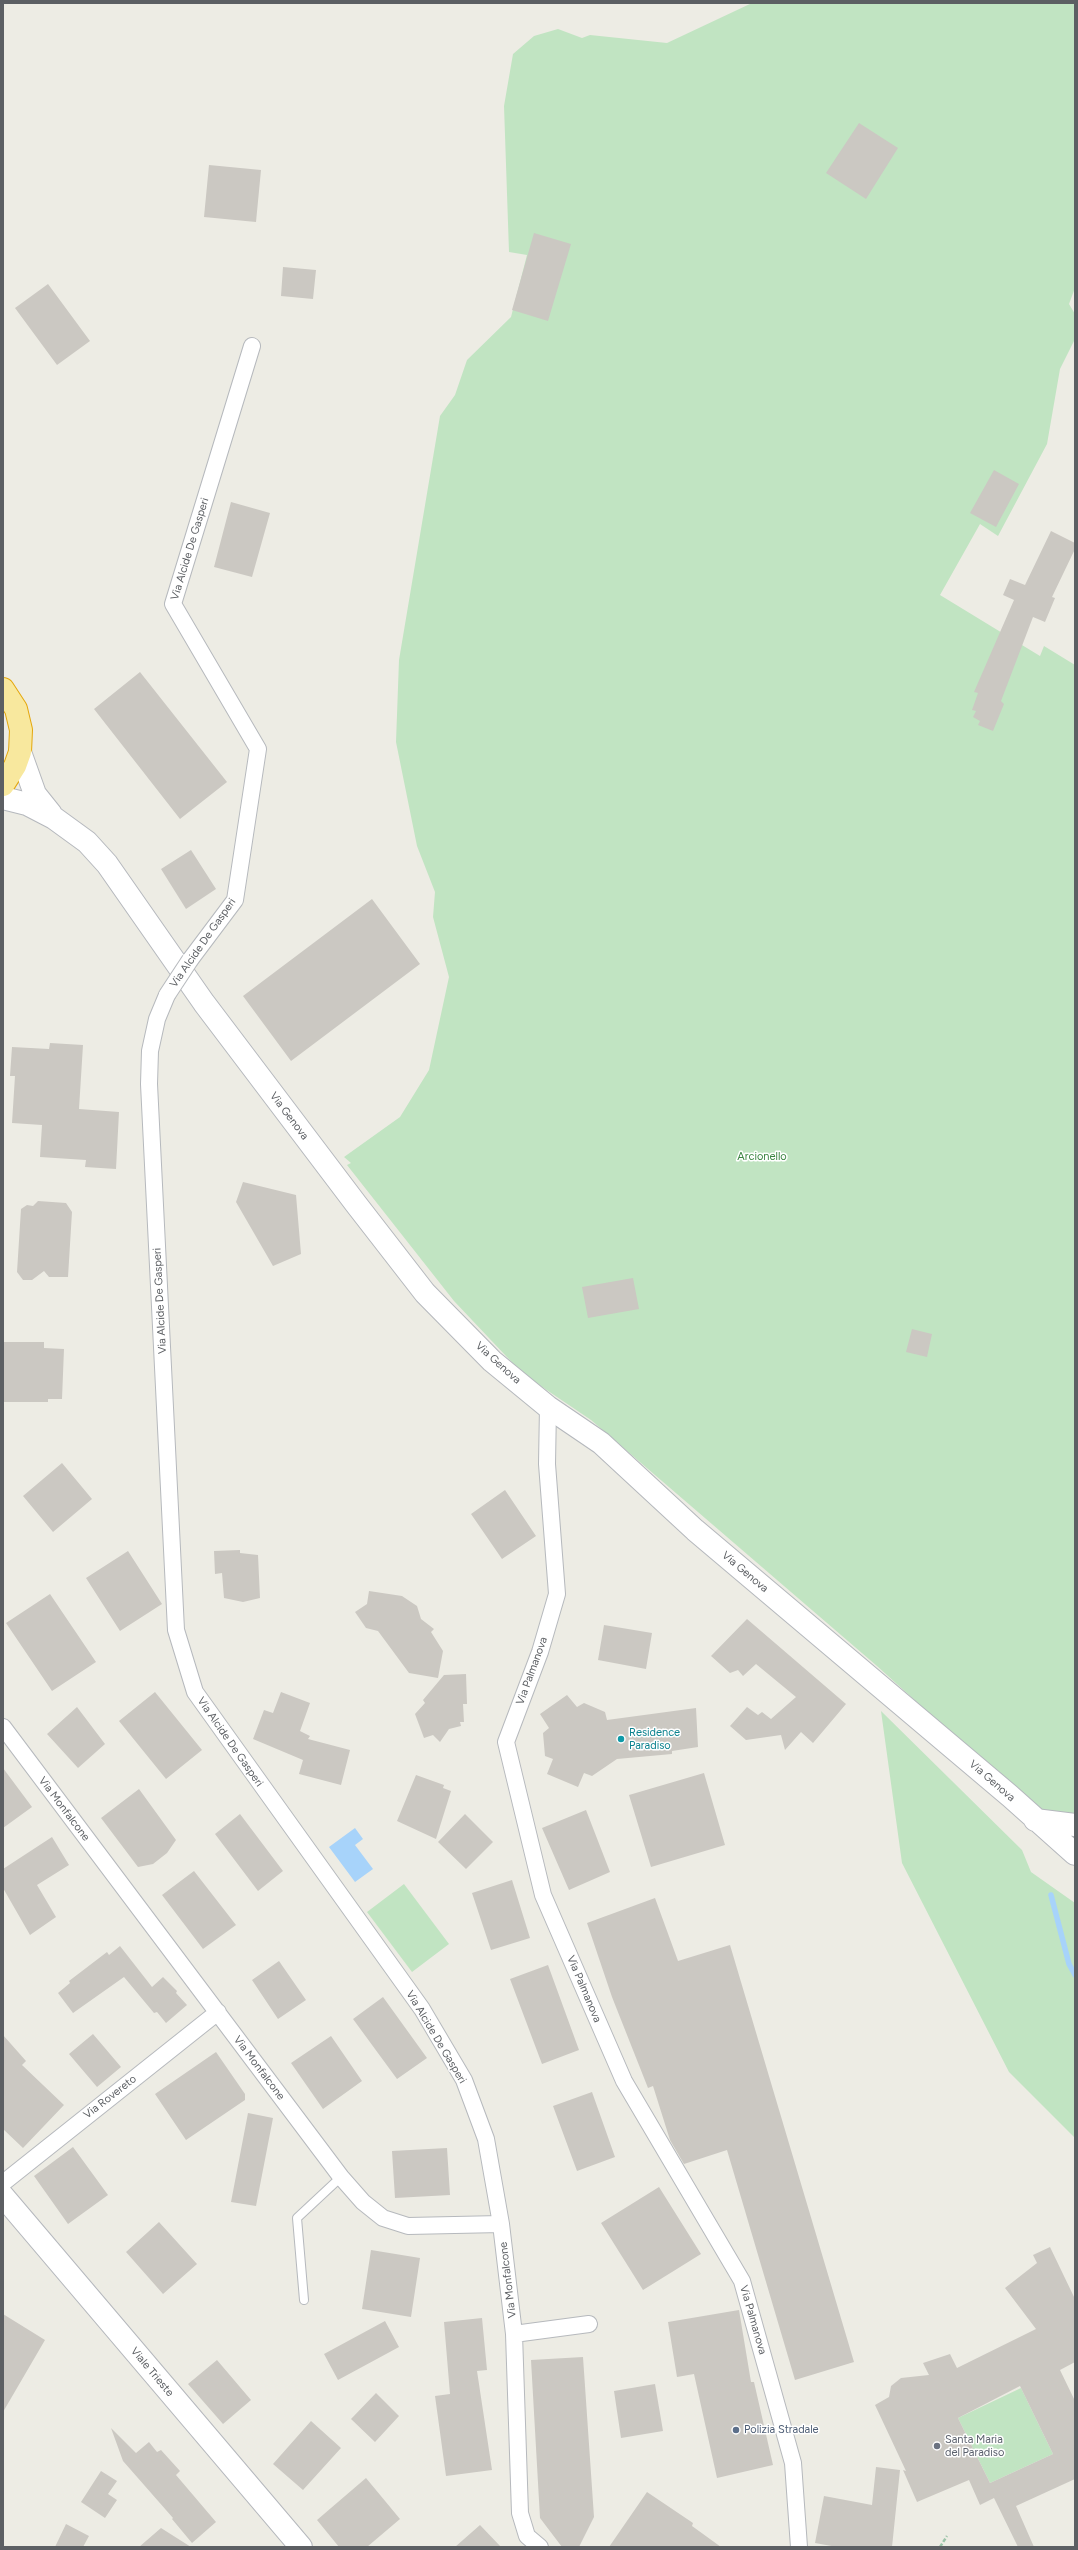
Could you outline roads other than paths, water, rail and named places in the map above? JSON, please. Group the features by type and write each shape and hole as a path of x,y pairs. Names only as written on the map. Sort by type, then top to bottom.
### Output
{"highway":[{"name":"Via Genova","path":"3,688 16,709 21,730 20,752 15,766 3,785"}],"main road":[{"name":"Via Genova","path":"20,752 35,794 54,818"},
{"name":"Via Genova","path":"3,798 27,804 54,818 87,842 107,864 204,1004 425,1292 492,1361 548,1407 601,1443 695,1530 1075,1854"},
{"path":"1035,1820 1075,1826"},
{"name":"Viale Trieste","path":"3,2196 301,2547"}],"street":[{"name":"Via Alcide De Gasperi","path":"252,346 173,604 258,749 235,900 190,960 167,995 157,1019 150,1051 149,1084 176,1630 195,1692 422,2009 464,2080 486,2139 501,2224"},
{"name":"Via Palmanova","path":"548,1407 547,1464 557,1594 506,1742 543,1895 624,2082 742,2281 793,2463 799,2547"},
{"name":"Via Monfalcone","path":"3,1727 341,2177 383,2218 408,2226 501,2224 514,2334 520,2513 527,2536 540,2547"},
{"name":"Via Rovereto","path":"3,2182 218,2012"},
{"name":"Via Monfalcone","path":"514,2334 589,2324"}],"lane":[{"path":"304,2300 297,2218 341,2177"}],"water":[{"path":"355,1828 363,1839 355,1845 373,1869 355,1882 329,1847"}],"waterway":[{"path":"1051,1895 1069,1964 1075,1975"}],"place":[{"name":"Residence Paradiso","path":"621,1739"},
{"name":"Polizia Stradale","path":"736,2430"},
{"name":"Santa Maria del Paradiso","path":"937,2446"}],"park label":[{"name":"Arcionello","path":"762,1157"}]}
